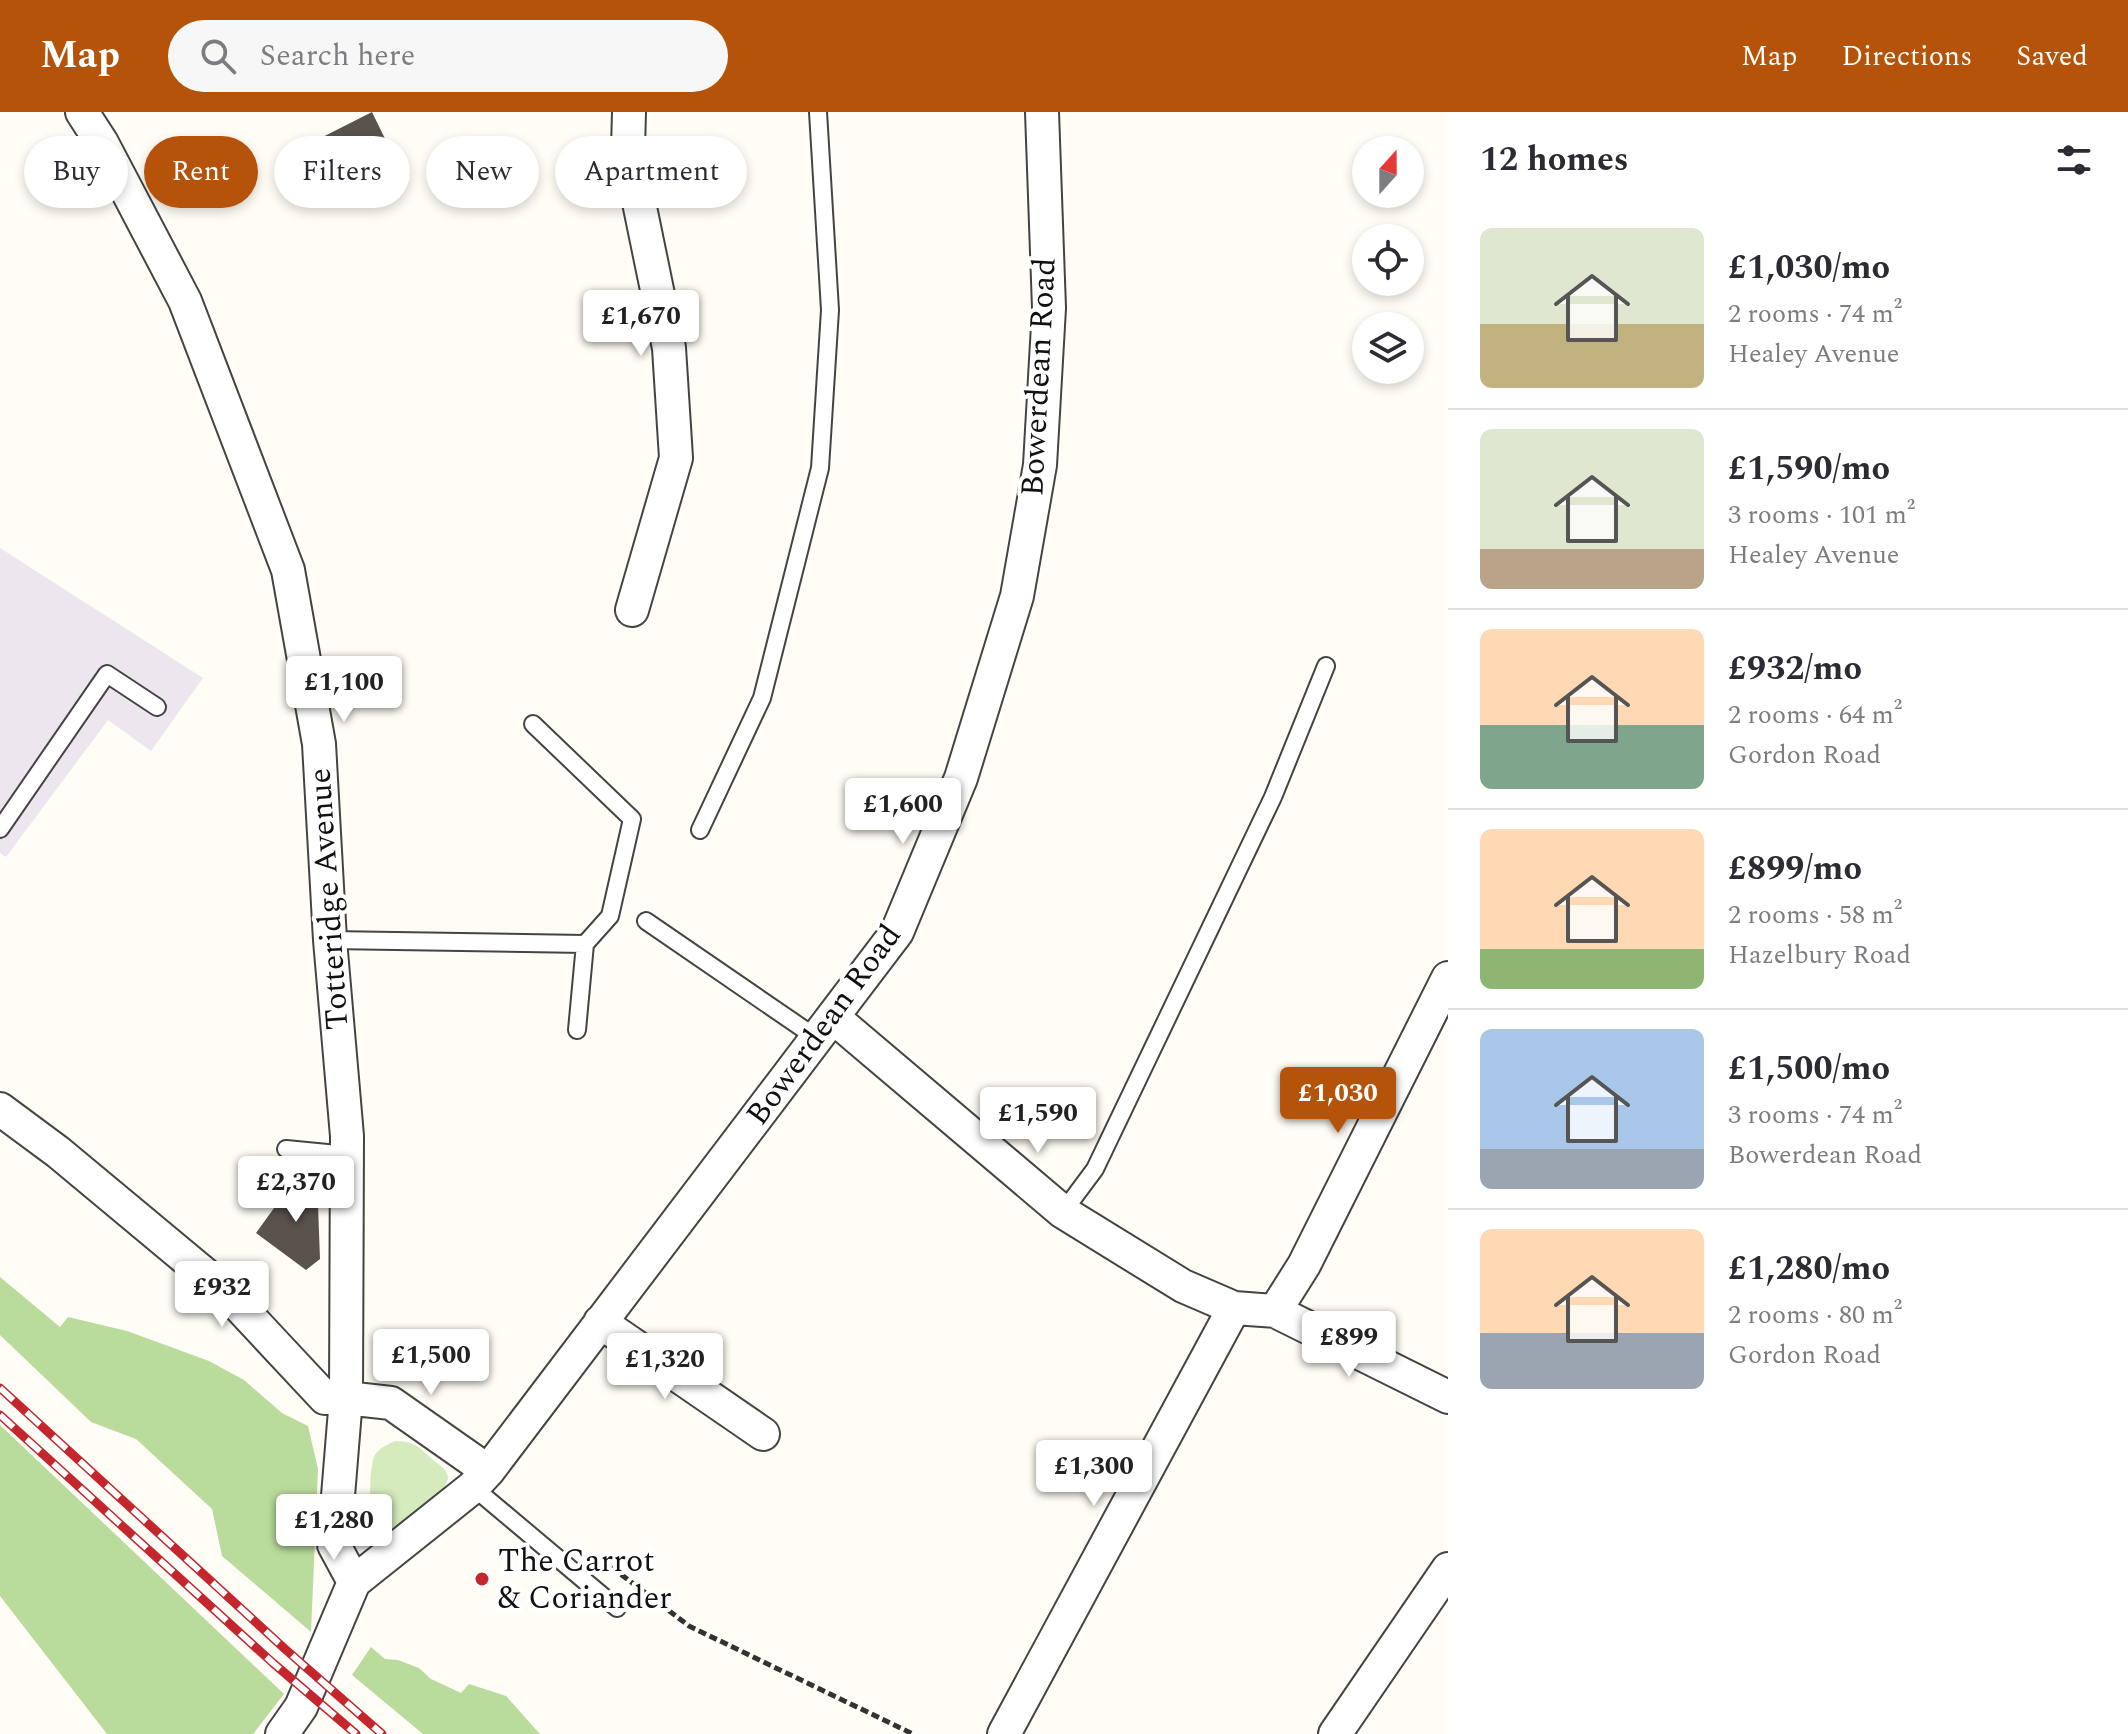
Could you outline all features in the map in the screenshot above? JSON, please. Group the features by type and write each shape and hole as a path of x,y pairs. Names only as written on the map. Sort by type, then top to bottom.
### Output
{"street":[{"name":"Totteridge Avenue","path":"82,112 102,143 185,301 288,570 319,744 330,940 348,1155 346,1398 334,1545 354,1582"},
{"path":"629,112 628,149 669,348 676,458 632,610"},
{"name":"Bowerdean Road","path":"354,1582 480,1479 897,932 961,778 1017,596 1040,465 1049,308 1042,112"},
{"path":"1275,1311 1304,1265 1448,978"},
{"path":"826,1028 1063,1212 1183,1286 1234,1308 1275,1311 1448,1397"},
{"path":"0,1109 58,1152 225,1291 325,1398 391,1403 480,1479"},
{"path":"1004,1734 1234,1308"},
{"path":"600,1322 763,1434"},
{"path":"1335,1734 1448,1569"},
{"path":"282,1734 301,1707 354,1582"}],"lane":[{"path":"700,830 762,698 820,468 830,310 818,112"},
{"path":"1063,1212 1095,1169 1273,797 1326,666"},
{"path":"0,829 107,674 157,707"},
{"path":"533,724 632,819 610,916 585,944 577,1030"},
{"path":"646,921 826,1028"},
{"path":"330,940 585,944"},
{"path":"286,1149 348,1155"},
{"path":"480,1479 617,1608"}],"path":[{"path":"597,1556 689,1626 913,1734"}],"shaded area":[{"path":"0,548 203,678 151,751 108,720 6,857 0,853"}],"green space":[{"path":"0,1277 60,1327 68,1317 127,1331 209,1361 244,1380 282,1413 308,1426 318,1469 311,1632 222,1556 212,1509 136,1439 91,1422 0,1335"},
{"path":"0,1425 284,1694 253,1734 107,1734 0,1596"},
{"path":"395,1441 419,1447 444,1469 448,1477 442,1490 427,1506 402,1525 387,1529 373,1523 371,1471 376,1454"},
{"path":"371,1647 385,1659 419,1668 431,1679 461,1693 469,1684 506,1696 540,1734 423,1734 352,1675"}],"building":[{"path":"372,112 384,136 325,136"},
{"path":"290,1178 317,1178 320,1259 306,1270 256,1233 282,1197 290,1202"}],"railway":[{"path":"0,1388 382,1734"},
{"path":"0,1415 273,1663 356,1734"}],"place":[{"name":"The Carrot & Coriander","path":"482,1579"}]}
